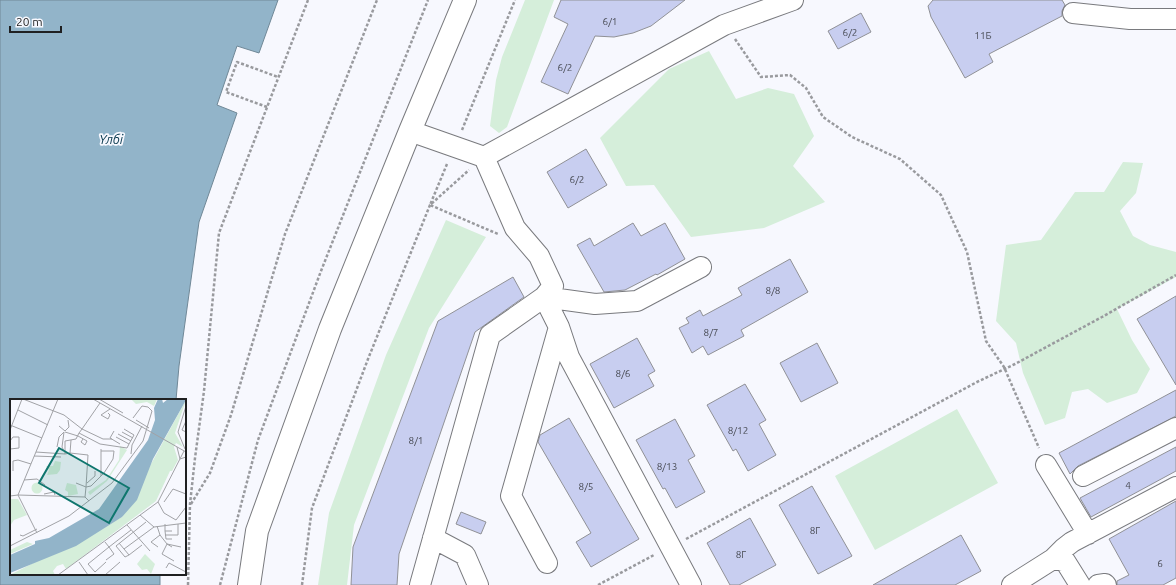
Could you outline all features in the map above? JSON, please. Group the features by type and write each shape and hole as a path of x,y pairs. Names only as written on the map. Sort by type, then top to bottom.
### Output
{"main road":[{"path":"249,585 257,531 330,329 465,0"}],"street":[{"path":"484,157 724,25 793,0"},
{"path":"1073,13 1130,19 1176,20"},
{"path":"410,131 484,157 515,228 539,256 553,286 544,297 490,335 420,585"},
{"path":"544,297 595,304 637,301 701,266"},
{"path":"544,297 559,327 569,357 691,585"},
{"path":"546,563 511,496 559,327"},
{"path":"1083,476 1176,428"},
{"path":"1046,465 1088,534"},
{"path":"1012,585 1053,559 1063,548 1072,542 1176,487"},
{"path":"433,538 465,554 478,585"},
{"path":"1053,559 1065,561 1080,585"},
{"path":"1098,585 1106,585"}],"path":[{"path":"188,585 190,504 205,384 219,233 308,0"},
{"path":"190,504 210,473 231,415 285,234 376,0"},
{"path":"220,585 258,440 321,270 428,0"},
{"path":"724,25 761,77 790,75 806,88 823,117 852,136 900,159 941,195 967,252 986,342 1004,368 1046,465"},
{"path":"267,107 226,92 237,62 278,77"},
{"path":"302,585 312,508 368,359 430,205 484,157"},
{"path":"598,585 1102,317 1176,275"}],"green space":[{"path":"525,0 554,0 507,127 499,133 490,126 496,80 502,57"},
{"path":"709,51 736,99 768,88 794,94 814,136 793,166 825,202 764,228 691,237 654,185 626,186 600,138 669,69"},
{"path":"1123,162 1143,163 1136,193 1120,211 1133,236 1150,245 1176,252 1176,277 1117,309 1132,340 1150,369 1137,393 1107,403 1088,389 1072,392 1065,418 1045,425 1023,373 1016,343 996,321 1006,245 1041,240 1075,192 1104,192"},
{"path":"446,220 486,237 429,328 354,525 347,585 318,585 329,513 386,355"},
{"path":"957,409 998,483 875,550 835,476"}],"water":[{"name":"Үлбі","path":"0,0 278,0 259,53 237,46 217,105 237,113 199,222 179,366 176,399 10,399 10,575 160,575 160,585 0,585"}],"building":[{"path":"561,0 685,0 651,26 633,33 614,37 595,36 568,94 541,82 568,24 554,17"},
{"path":"933,0 1062,0 1065,5 1062,11 1062,16 989,54 993,62 965,78 931,17 928,6"},
{"path":"861,13 871,32 838,49 828,31"},
{"path":"586,149 607,185 568,208 547,172"},
{"path":"633,223 641,236 665,223 685,259 657,275 656,274 625,290 604,292 577,245 590,238 594,246"},
{"path":"790,259 808,292 741,330 744,336 708,355 703,346 692,353 679,328 689,323 686,318 700,310 703,316 742,295 738,288"},
{"path":"513,277 524,297 475,332 399,554 397,585 351,585 353,547 438,321"},
{"path":"1176,296 1176,385 1137,319"},
{"path":"637,338 655,371 648,375 654,386 614,408 590,364"},
{"path":"817,343 838,383 801,402 780,363"},
{"path":"745,384 766,420 759,424 776,455 748,471 736,449 733,451 707,405"},
{"path":"1176,390 1176,416 1078,466 1070,474 1059,453"},
{"path":"569,418 639,539 591,567 576,542 591,533 538,442 540,435"},
{"path":"675,419 695,456 688,460 705,492 676,508 665,488 663,489 636,440"},
{"path":"1176,447 1176,471 1091,517 1080,498"},
{"path":"812,486 852,556 818,574 779,505"},
{"path":"1176,501 1176,578 1163,585 1117,585 1117,581 1129,575 1109,539"},
{"path":"461,512 486,522 481,534 456,524"},
{"path":"750,518 776,565 739,585 730,585 707,543"},
{"path":"961,535 981,571 955,585 873,585"}]}
